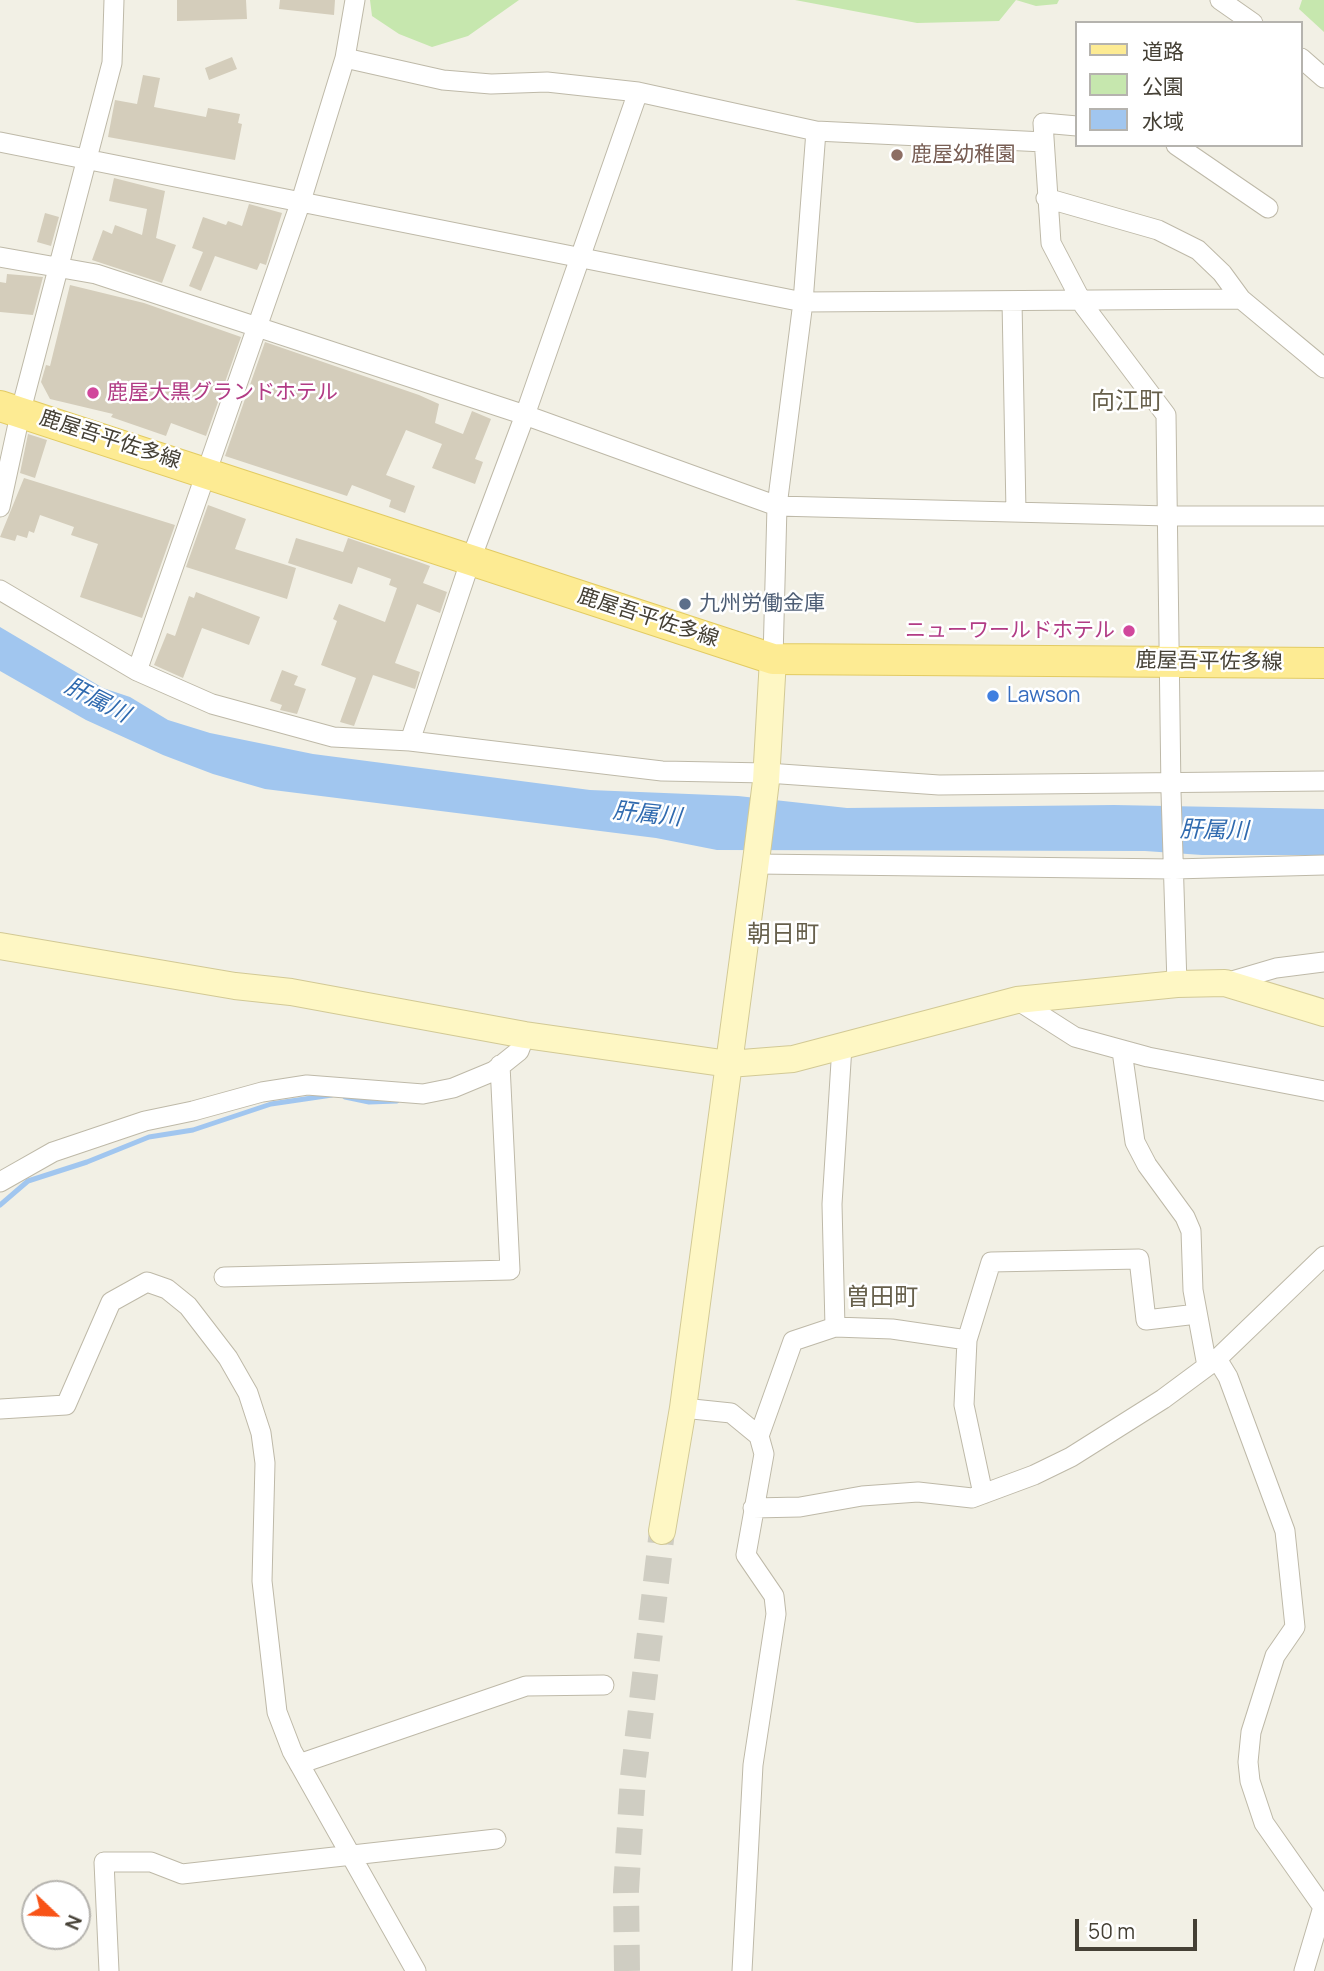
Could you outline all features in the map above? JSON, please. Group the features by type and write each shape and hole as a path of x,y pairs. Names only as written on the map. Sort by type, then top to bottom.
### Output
{"main road":[{"name":"鹿屋吾平佐多線","path":"10,408 773,659 1324,663"}],"street":[{"path":"0,507 10,408 58,265 111,64 114,0"},
{"path":"136,671 301,201 345,58 355,0"},
{"path":"1220,0 1250,21"},
{"path":"345,58 443,80 547,82 638,92 816,131 1044,142"},
{"path":"1303,60 1324,78"},
{"path":"410,741 471,559 525,415 638,92"},
{"path":"1076,126 1043,123 1051,243 1080,300 1166,415 1171,787 1177,984"},
{"path":"662,1531 683,1408 766,777 773,659 777,506 803,302 816,131"},
{"path":"0,142 803,302 1241,299"},
{"path":"1179,147 1269,208"},
{"path":"1046,198 1158,230 1198,250 1222,273 1241,299 1324,368"},
{"path":"0,257 58,265 96,274 525,415 777,506 1168,516 1324,516"},
{"path":"1012,301 1016,512"},
{"path":"0,590 136,671 212,704 332,737 410,741 662,771 939,785 1171,787 1324,781"},
{"path":"756,858 1324,865"},
{"path":"0,946 222,984 291,992 525,1035 729,1064 793,1059 1017,1000 1177,984 1225,983 1276,968 1324,962"},
{"path":"1225,983 1324,1013"},
{"path":"1017,1000 1075,1037 1122,1051 1324,1091"},
{"path":"0,1182 53,1152 145,1121 193,1111 262,1091 307,1085 423,1094 453,1088 500,1065 520,1051 525,1035"},
{"path":"835,1327 832,1204 842,1046"},
{"path":"1122,1051 1135,1142 1147,1165 1185,1217 1191,1231 1193,1290 1197,1314 1212,1362 1228,1377 1285,1531 1295,1628 1275,1656 1251,1732 1248,1762 1250,1781 1264,1823 1323,1907 1304,1971"},
{"path":"224,1277 510,1270 500,1065"},
{"path":"752,1508 800,1507 862,1496 918,1492 972,1498 1071,1457 1163,1399 1212,1362 1324,1256"},
{"path":"983,1494 964,1405 967,1340 991,1262 1139,1259 1146,1320 1197,1314"},
{"path":"0,1409 66,1405 111,1302 147,1282 167,1289 188,1306 228,1358 248,1393 261,1433 265,1463 262,1581 277,1712 299,1764 416,1971"},
{"path":"759,1436 793,1341 835,1327 892,1329 967,1340"},
{"path":"683,1408 731,1413 759,1436 764,1454 752,1508 746,1555 774,1596 776,1615 752,1765 742,1971"},
{"path":"299,1764 526,1686 604,1685"},
{"path":"109,1971 104,1862 150,1862 182,1874 496,1839"}],"green space":[{"path":"370,0 519,0 468,36 432,47 399,34 372,16"},
{"path":"795,0 1016,0 999,21 917,23"},
{"path":"1016,0 1059,0 1057,4 1036,6"},
{"path":"1302,0 1324,0 1324,32 1299,9"}],"water":[{"name":"肝属川","path":"0,627 103,688 130,697 168,720 210,733 313,754 590,790 738,796 847,808 1114,805 1324,809 1324,855 1202,855 1145,851 717,850 656,838 265,789 213,774 163,755 86,720 0,671"}],"building":[{"path":"177,0 246,0 247,19 177,21"},
{"path":"280,0 335,0 334,15 279,9"},
{"path":"232,57 237,69 209,80 205,68"},
{"path":"143,75 160,78 154,107 206,117 208,108 240,114 238,123 242,124 235,160 108,137 115,100 137,104"},
{"path":"114,178 165,191 156,238 176,245 162,283 92,260 103,230 112,234 115,225 142,235 147,209 109,201"},
{"path":"249,204 282,213 266,265 260,263 257,270 215,256 201,291 189,286 203,252 192,248 203,217 226,225 228,221 242,226"},
{"path":"45,213 59,217 51,246 37,242"},
{"path":"7,274 43,277 33,315 0,312 0,282 6,283"},
{"path":"70,285 144,303 241,337 206,436 171,423 166,436 111,417 113,414 50,399 41,382 46,365 50,366"},
{"path":"265,342 439,404 435,423 463,434 472,411 491,419 475,459 483,462 475,484 432,468 442,444 406,430 386,475 415,486 405,513 389,507 391,500 352,485 347,496 225,456"},
{"path":"28,434 47,440 35,478 20,473"},
{"path":"24,478 175,525 142,618 80,597 98,544 71,535 74,527 40,515 34,533 29,531 27,538 17,535 15,541 0,537"},
{"path":"208,505 246,519 235,549 296,568 287,599 186,567"},
{"path":"296,538 343,552 348,538 419,562 430,566 423,583 447,592 440,613 417,604 395,663 420,672 415,689 373,675 354,726 340,722 356,678 321,665 337,621 333,619 339,604 385,622 397,588 389,585 391,579 358,567 352,584 288,563"},
{"path":"196,592 260,617 249,645 202,628 183,678 154,665 167,633 175,636 189,596 194,598"},
{"path":"282,670 298,676 294,685 306,689 297,714 280,710 282,705 270,701"}],"waterway":[{"path":"0,1205 28,1181 87,1162 149,1137 193,1130 271,1104 332,1095"},
{"path":"345,1097 369,1102 397,1101"}],"tunnel":[{"path":"627,1971 626,1890 633,1777 662,1531"}],"place":[{"name":"鹿屋幼稚園","path":"897,155"},
{"name":"鹿屋大黒グランドホテル","path":"93,393"},
{"name":"九州労働金庫","path":"685,604"},
{"name":"ニューワールドホテル","path":"1129,631"},
{"name":"Lawson","path":"993,696"}],"district":[{"name":"向江町","path":"1127,402"},
{"name":"朝日町","path":"783,935"},
{"name":"曽田町","path":"882,1298"}]}
